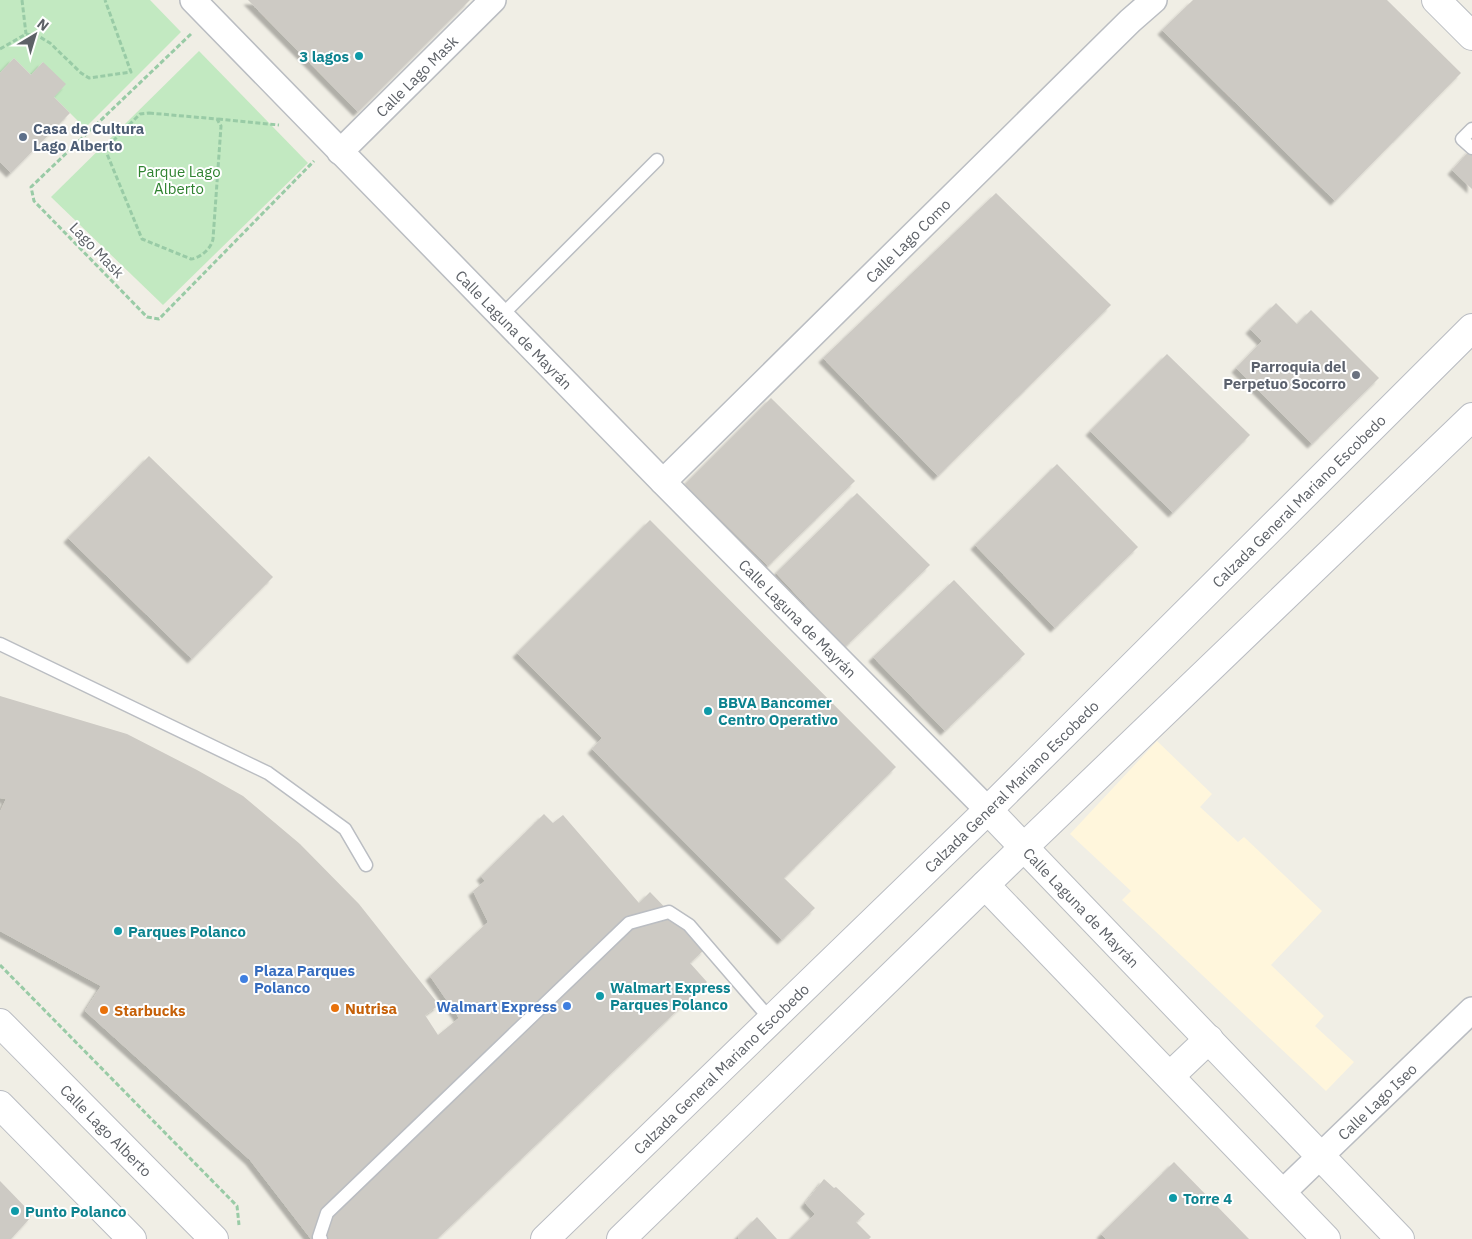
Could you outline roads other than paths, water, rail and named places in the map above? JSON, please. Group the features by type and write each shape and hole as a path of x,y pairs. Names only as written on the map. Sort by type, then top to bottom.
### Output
{"main road":[{"path":"1436,0 1472,36"},
{"name":"Calzada General Mariano Escobedo","path":"545,1239 988,810 1472,328"},
{"path":"621,1239 1024,847 1472,417"},
{"name":"Calle Laguna de Mayrán","path":"988,810 1400,1239"},
{"path":"985,885 1326,1239"},
{"name":"Calle Lago Alberto","path":"0,1023 214,1239"},
{"path":"1170,1076 1209,1039"},
{"path":"0,1105 132,1239"}],"street":[{"name":"Calle Lago Mask","path":"330,142 493,0"},
{"name":"Calle Lago Como","path":"662,482 1130,21 1154,0"},
{"name":"Calle Laguna de Mayrán","path":"201,8 662,482 988,810"},
{"name":"Calle Lago Iseo","path":"1282,1193 1472,1010"}],"lane":[{"path":"1472,129 1462,139 1472,148"},
{"path":"501,316 657,160"},
{"path":"0,644 268,774 345,829 366,864"},
{"path":"321,1239 319,1237 327,1213 629,923 668,912 689,925 771,1020"}],"place":[{"name":"3 lagos","path":"359,56"},
{"name":"Casa de Cultura Lago Alberto","path":"23,137"},
{"name":"Parroquia del Perpetuo Socorro","path":"1356,375"},
{"name":"BBVA Bancomer Centro Operativo","path":"708,711"},
{"name":"Parques Polanco","path":"118,931"},
{"name":"Plaza Parques Polanco","path":"244,979"},
{"name":"Walmart Express Parques Polanco","path":"600,996"},
{"name":"Walmart Express","path":"567,1006"},
{"name":"Nutrisa","path":"335,1008"},
{"name":"Starbucks","path":"104,1010"},
{"name":"Torre 4","path":"1173,1198"},
{"name":"Punto Polanco","path":"15,1211"}],"park label":[{"name":"Parque Lago Alberto","path":"179,180"}]}
